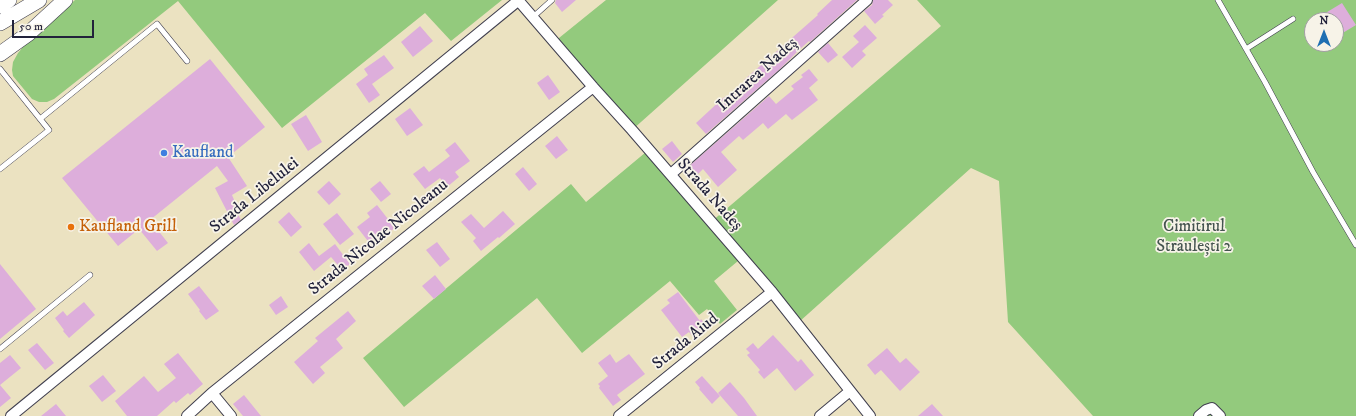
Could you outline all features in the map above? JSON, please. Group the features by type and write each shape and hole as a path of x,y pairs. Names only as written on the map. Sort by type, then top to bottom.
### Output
{"main road":[{"path":"0,6 9,0"},
{"path":"0,23 39,0"},
{"path":"0,54 28,34 65,0"}],"street":[{"name":"Strada Nadeș","path":"519,0 772,292 870,416"},
{"name":"Strada Libelulei","path":"11,416 519,0"},
{"name":"Intrarea Nadeș","path":"671,174 867,0"},
{"name":"Strada Nicolae Nicoleanu","path":"187,416 212,393 593,87"},
{"name":"Strada Aiud","path":"620,416 772,292"},
{"path":"820,416 850,391"},
{"path":"212,393 231,416"},
{"path":"1199,416 1206,410 1212,408 1220,416"}],"lane":[{"path":"533,17 552,0"},
{"path":"1218,0 1313,172 1356,245"},
{"path":"1246,49 1293,19"},
{"path":"40,119 157,24 187,61"},
{"path":"0,69 49,130 0,169"},
{"path":"0,349 90,276"}],"green space":[{"path":"75,0 502,0 451,41 425,13 282,128 178,1 54,99 47,102 39,102 32,99 13,76 13,62 23,47"},
{"path":"606,0 778,0 632,130 554,42"},
{"name":"Cimitirul Străulești 2","path":"917,0 1356,0 1356,416 1093,416 1008,322 999,181 971,168 799,322 711,222 941,26"},
{"path":"646,152 738,261 714,281 737,310 720,324 707,309 699,315 670,281 582,353 537,298 404,407 363,358 571,184 586,202"}],"building":[{"path":"556,0 576,0 562,12 555,3"},
{"path":"832,0 857,0 706,134 696,123 723,98 728,95 729,96 746,81 744,80 818,15 817,14"},
{"path":"873,0 888,0 893,5 875,24 864,11 872,5"},
{"path":"1342,3 1356,25 1344,32 1344,12 1327,12"},
{"path":"865,25 877,38 862,51 866,55 852,68 842,57 859,42 853,36"},
{"path":"420,26 433,41 413,57 401,42"},
{"path":"828,43 838,55 828,63 818,52"},
{"path":"384,55 394,68 372,84 380,95 369,103 356,84 368,75 364,69"},
{"name":"Kaufland","path":"210,59 265,127 228,157 247,186 232,195 235,202 232,203 241,220 234,225 215,188 228,181 217,166 150,220 168,243 157,251 139,229 118,246 62,178"},
{"path":"809,69 818,80 809,88 818,100 792,120 786,114 768,129 763,123 743,140 739,136 721,152 737,170 718,187 703,169 696,176 688,167 769,96 776,104 794,89 791,86 803,77 801,75"},
{"path":"548,75 560,92 549,100 537,83"},
{"path":"410,108 423,125 407,136 395,119"},
{"path":"306,115 322,142 308,151 291,124"},
{"path":"557,136 568,150 556,159 545,146"},
{"path":"672,141 682,154 673,162 662,149"},
{"path":"455,142 470,161 455,172 459,177 447,187 440,178 425,189 413,174 424,166 429,172 450,156 445,150"},
{"path":"523,167 537,184 529,191 515,174"},
{"path":"329,181 341,194 329,205 317,192"},
{"path":"380,181 391,194 381,202 370,189"},
{"path":"377,205 395,228 371,245 357,227 370,217 367,213"},
{"path":"503,211 515,224 481,251 473,241 476,238 461,222 471,214 484,228"},
{"path":"289,212 302,227 291,237 278,222"},
{"path":"337,213 354,234 340,245 323,224"},
{"path":"437,242 450,259 440,267 426,250"},
{"path":"309,243 319,256 335,244 350,264 342,270 331,257 314,271 299,252"},
{"path":"0,264 36,309 0,339"},
{"path":"435,275 446,289 434,299 422,286"},
{"path":"199,286 219,311 206,320 188,294"},
{"path":"678,292 700,321 701,319 709,329 695,340 689,332 682,337 661,310 670,303 667,300"},
{"path":"281,296 288,307 276,315 269,305"},
{"path":"84,302 95,315 69,338 55,318 63,311 67,316"},
{"path":"348,311 356,321 336,339 343,348 320,367 325,373 313,384 294,362 318,341 315,338"},
{"path":"773,335 798,362 801,359 814,375 795,391 777,368 764,379 758,372 760,370 747,355 750,353 746,349 753,343 758,349"},
{"path":"37,343 54,363 45,370 28,350"},
{"path":"887,348 900,363 906,358 920,372 900,391 881,370 875,375 867,365"},
{"path":"178,353 203,384 190,395 188,393 176,403 174,401 157,416 127,416 115,401 144,376 158,392 176,378 164,364"},
{"path":"610,354 616,363 629,354 645,374 617,395 621,400 613,406 599,388 600,386 598,384 608,376 598,363"},
{"path":"10,355 21,368 0,385 0,363"},
{"path":"103,375 116,391 102,402 89,386"},
{"path":"702,376 720,396 712,404 695,382"},
{"path":"730,382 757,416 738,416 718,393"},
{"path":"0,385 11,398 0,407"},
{"path":"244,395 261,416 243,416 233,404"},
{"path":"56,404 66,416 41,416"},
{"path":"932,404 943,416 918,416"}],"place":[{"name":"Kaufland","path":"164,153"},
{"name":"Kaufland Grill","path":"71,227"}]}
